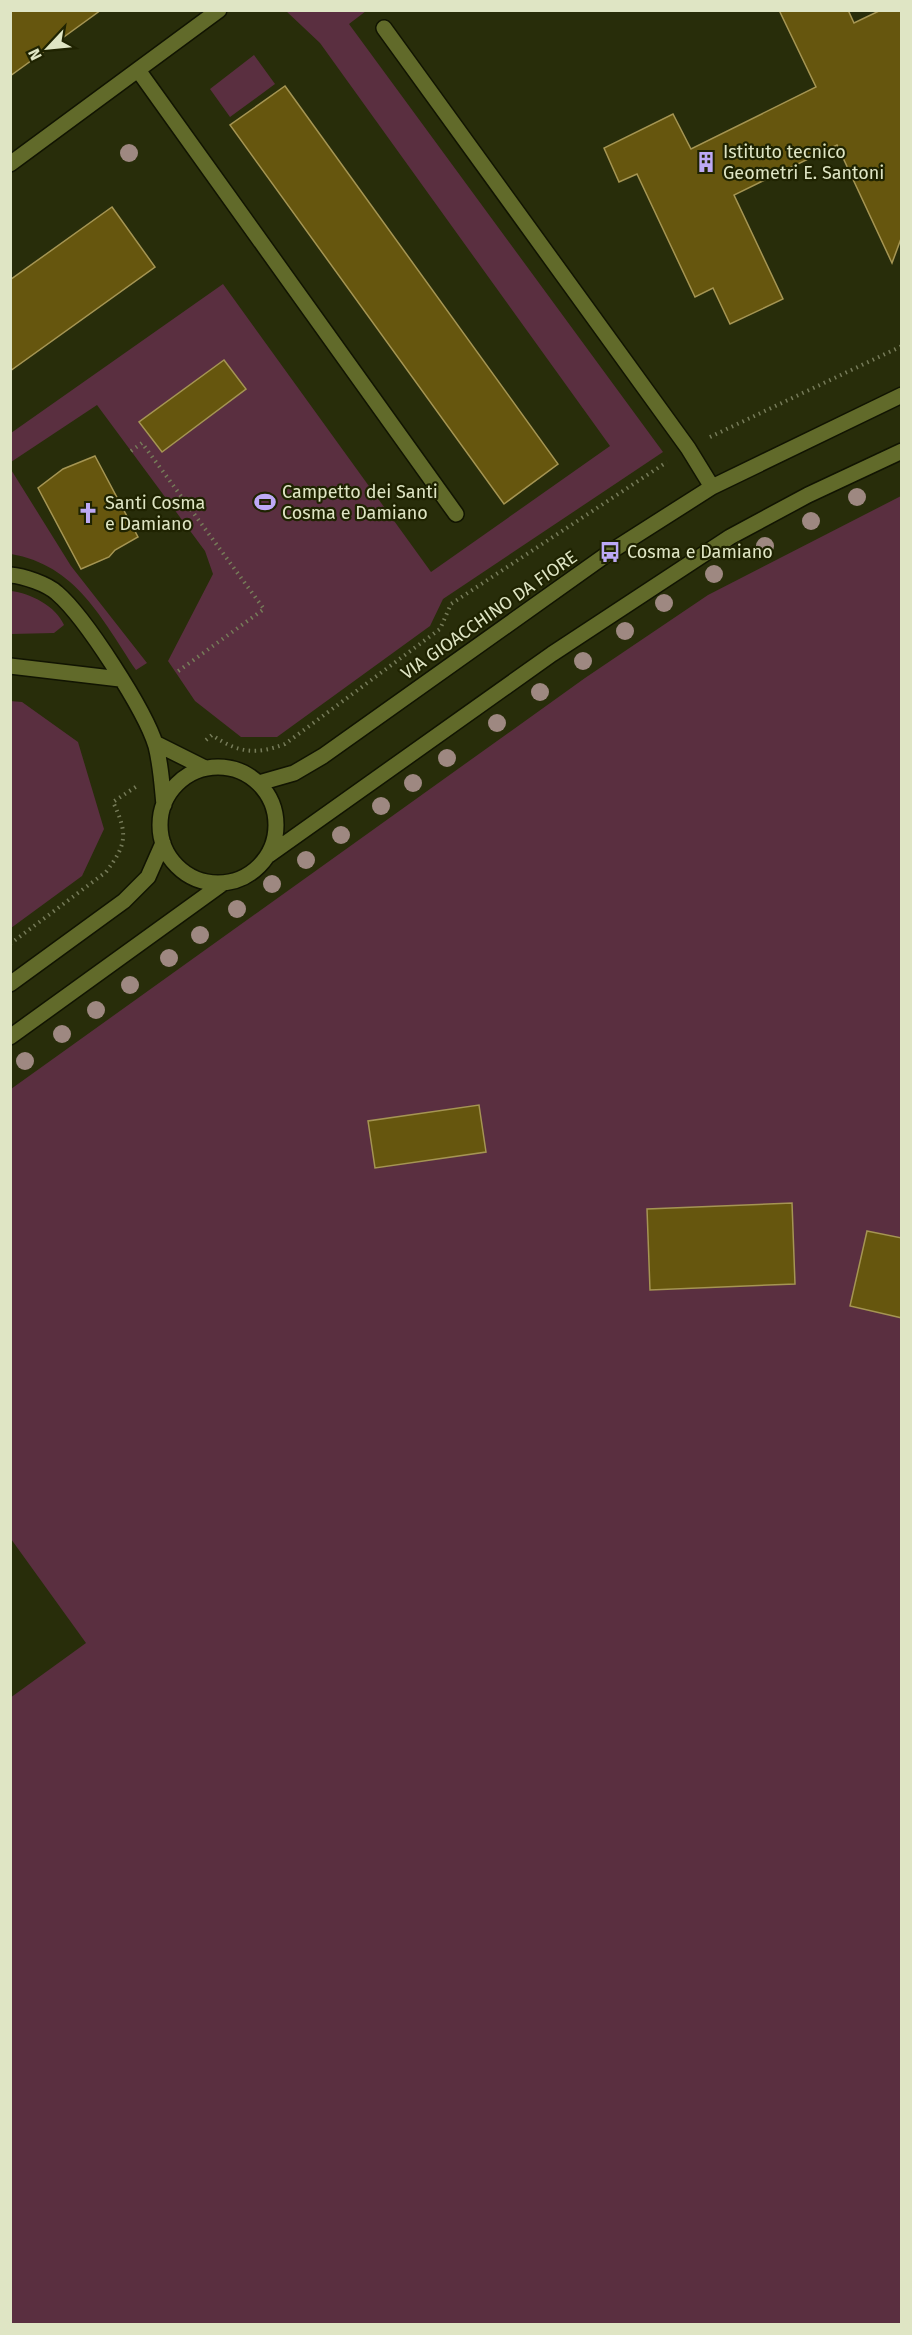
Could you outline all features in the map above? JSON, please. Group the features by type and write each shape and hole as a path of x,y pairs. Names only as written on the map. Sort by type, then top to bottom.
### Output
{"street":[{"path":"10,164 219,10"},
{"path":"384,28 688,448 712,488"},
{"path":"138,70 456,514"},
{"name":"VIA GIOACCHINO DA FIORE","path":"259,783 294,773 323,756 610,552 712,488 902,395"},
{"path":"10,575 56,591 82,618 120,679 155,743 162,771 164,805 160,824 163,843 171,860 185,873 202,882 222,884 240,880 256,870 269,855 552,654 730,537 808,495 902,451"},
{"path":"10,666 120,679"},
{"path":"155,743 181,758 206,768"},
{"path":"164,805 173,788 188,775 206,768 225,767 244,772 259,783 271,799 276,817 276,837 269,855"},
{"path":"10,984 124,901 148,877 163,843"},
{"path":"10,1037 222,884"}],"path":[{"path":"181,758 212,735 228,746 246,752 268,750 285,744 440,628 451,604 688,448 757,412 902,346"},
{"path":"131,451 142,443 264,609 177,672"},
{"path":"10,944 106,872 124,841 123,823 114,802 162,771"}],"shaded area":[{"path":"285,10 366,11 349,24 663,452 443,599 430,626 277,737 241,737 195,701 168,661 213,574 205,551 97,405 11,462 11,433 223,284 431,572 610,446 320,43"},
{"path":"254,55 275,84 230,117 210,89"},
{"path":"10,468 71,566 147,663 136,670 99,614 70,582 34,560 11,554"},
{"path":"901,496 901,2324 11,2324 10,1698 86,1643 11,1539 11,1089 585,678 708,595"},
{"path":"11,591 26,594 49,606 64,625 54,633 11,634"},
{"path":"10,701 22,702 78,742 104,829 82,876 11,928"}],"building":[{"path":"10,10 101,10 10,76"},
{"name":"Istituto tecnico Geometri E. Santoni","path":"779,10 848,10 854,23 881,10 902,10 902,236 892,263 837,145 734,195 783,299 730,324 713,288 695,297 637,174 619,182 604,148 673,114 691,149 816,87"},
{"path":"285,86 558,464 504,504 230,125"},
{"path":"112,207 155,267 10,371 10,280"},
{"path":"224,360 246,389 162,452 139,422"},
{"name":"Santi Cosma e Damiano","path":"95,456 138,537 115,550 109,557 81,569 38,488 63,469"},
{"path":"479,1105 486,1152 375,1168 368,1121"},
{"path":"792,1203 795,1284 650,1290 647,1209"},
{"path":"867,1231 902,1238 902,1318 850,1306"}],"place":[{"name":"Istituto tecnico Geometri E. Santoni","path":"706,162"},
{"name":"Campetto dei Santi Cosma e Damiano","path":"265,502"},
{"name":"Santi Cosma e Damiano","path":"88,513"},
{"name":"Cosma e Damiano","path":"610,552"}]}
